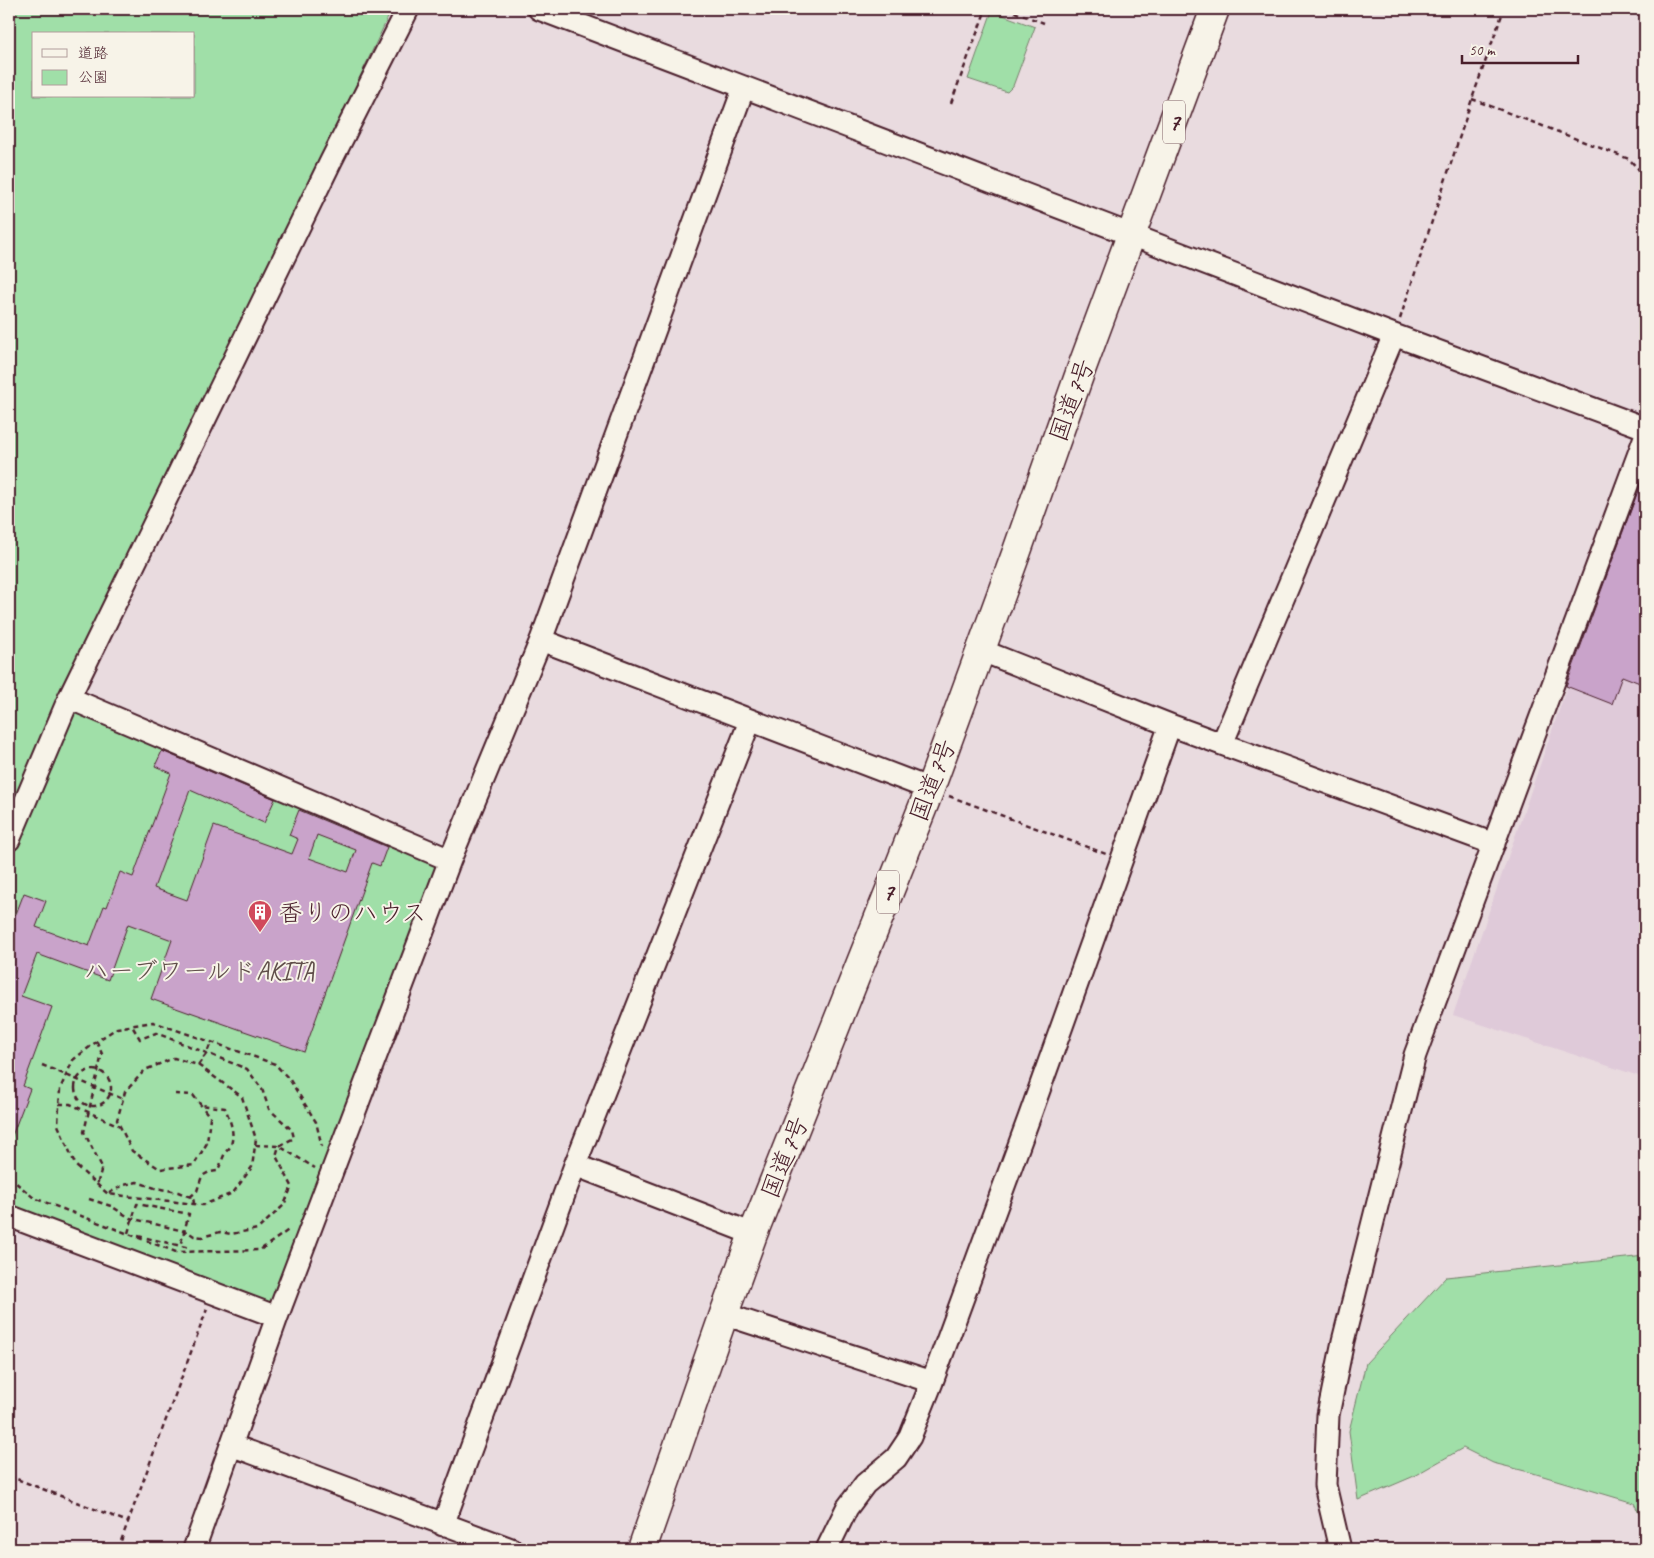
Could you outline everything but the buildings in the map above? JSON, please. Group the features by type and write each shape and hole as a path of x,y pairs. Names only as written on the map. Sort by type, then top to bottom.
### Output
{"highway":[{"name":"国道7号","path":"642,1549 753,1234 930,789 1081,370 1215,9"}],"street":[{"path":"9,840 69,698 326,170 408,9"},
{"path":"539,9 1394,335 1645,428"},
{"path":"194,1549 277,1317 450,860 541,640 744,87"},
{"path":"1222,744 1394,335"},
{"path":"1340,1549 1325,1485 1328,1415 1343,1341 1415,1054 1645,437"},
{"path":"541,640 930,789"},
{"path":"980,650 1170,725 1494,844"},
{"path":"69,698 450,860"},
{"path":"443,1525 576,1165 750,721"},
{"path":"827,1549 847,1508 865,1484 896,1458 910,1437 1032,1109 1170,725"},
{"path":"576,1165 753,1234"},
{"path":"9,1216 277,1317"},
{"path":"724,1314 932,1382"},
{"path":"231,1445 511,1549"}],"path":[{"path":"951,103 986,9"},
{"path":"1006,9 1044,23"},
{"path":"1394,335 1472,99 1504,9"},
{"path":"1472,99 1628,159 1638,167 1643,174 1645,182"},
{"path":"930,789 1041,828 1121,860"},
{"path":"175,1094 193,1095 210,1117 207,1143 194,1165 160,1169 132,1151 117,1120 125,1092 146,1070 174,1058 198,1065 242,1097 256,1138 252,1167 233,1193 203,1205 108,1194 76,1166 58,1124 60,1089 74,1060 117,1028 153,1022 275,1064 290,1080 316,1122 324,1155"},
{"path":"132,1026 140,1039 156,1033 248,1069 262,1089 270,1109 292,1130 294,1138 278,1146"},
{"path":"96,1042 102,1054 84,1132 102,1167 97,1185"},
{"path":"198,1065 207,1053 211,1042"},
{"path":"42,1065 123,1099"},
{"path":"89,1070 98,1071 106,1075 111,1092 105,1102 100,1105 89,1106 82,1104 75,1094 76,1082 84,1072 89,1070"},
{"path":"59,1104 70,1104 120,1126"},
{"path":"190,1196 197,1191 202,1176 209,1172 217,1171 232,1140 232,1127 225,1108 201,1105"},
{"path":"255,1145 278,1146 316,1168"},
{"path":"89,1198 111,1206 132,1219 184,1231 202,1238 220,1232 231,1234 258,1229 284,1205 292,1186 276,1156 278,1146"},
{"path":"9,1177 34,1198 176,1252 260,1250 295,1225"},
{"path":"108,1194 124,1185 137,1182 190,1196 194,1198 194,1204"},
{"path":"128,1233 137,1204 190,1214 180,1246"},
{"path":"128,1233 190,1248"},
{"path":"118,1549 212,1293"},
{"path":"9,1476 128,1522"}],"shaded area":[{"path":"1645,463 1645,1078 1453,1015"}],"green space":[{"path":"9,9 392,9 9,818"},
{"path":"992,11 1035,27 1013,86 1007,92 968,79"},
{"name":"ハーブワールドAKITA","path":"73,707 444,864 273,1311 9,1211 9,856"},
{"path":"1645,1256 1645,1526 1634,1503 1493,1463 1463,1448 1412,1477 1358,1500 1349,1431 1366,1363 1446,1277"}],"place":[{"name":"香りのハウス","path":"260,933"}]}
